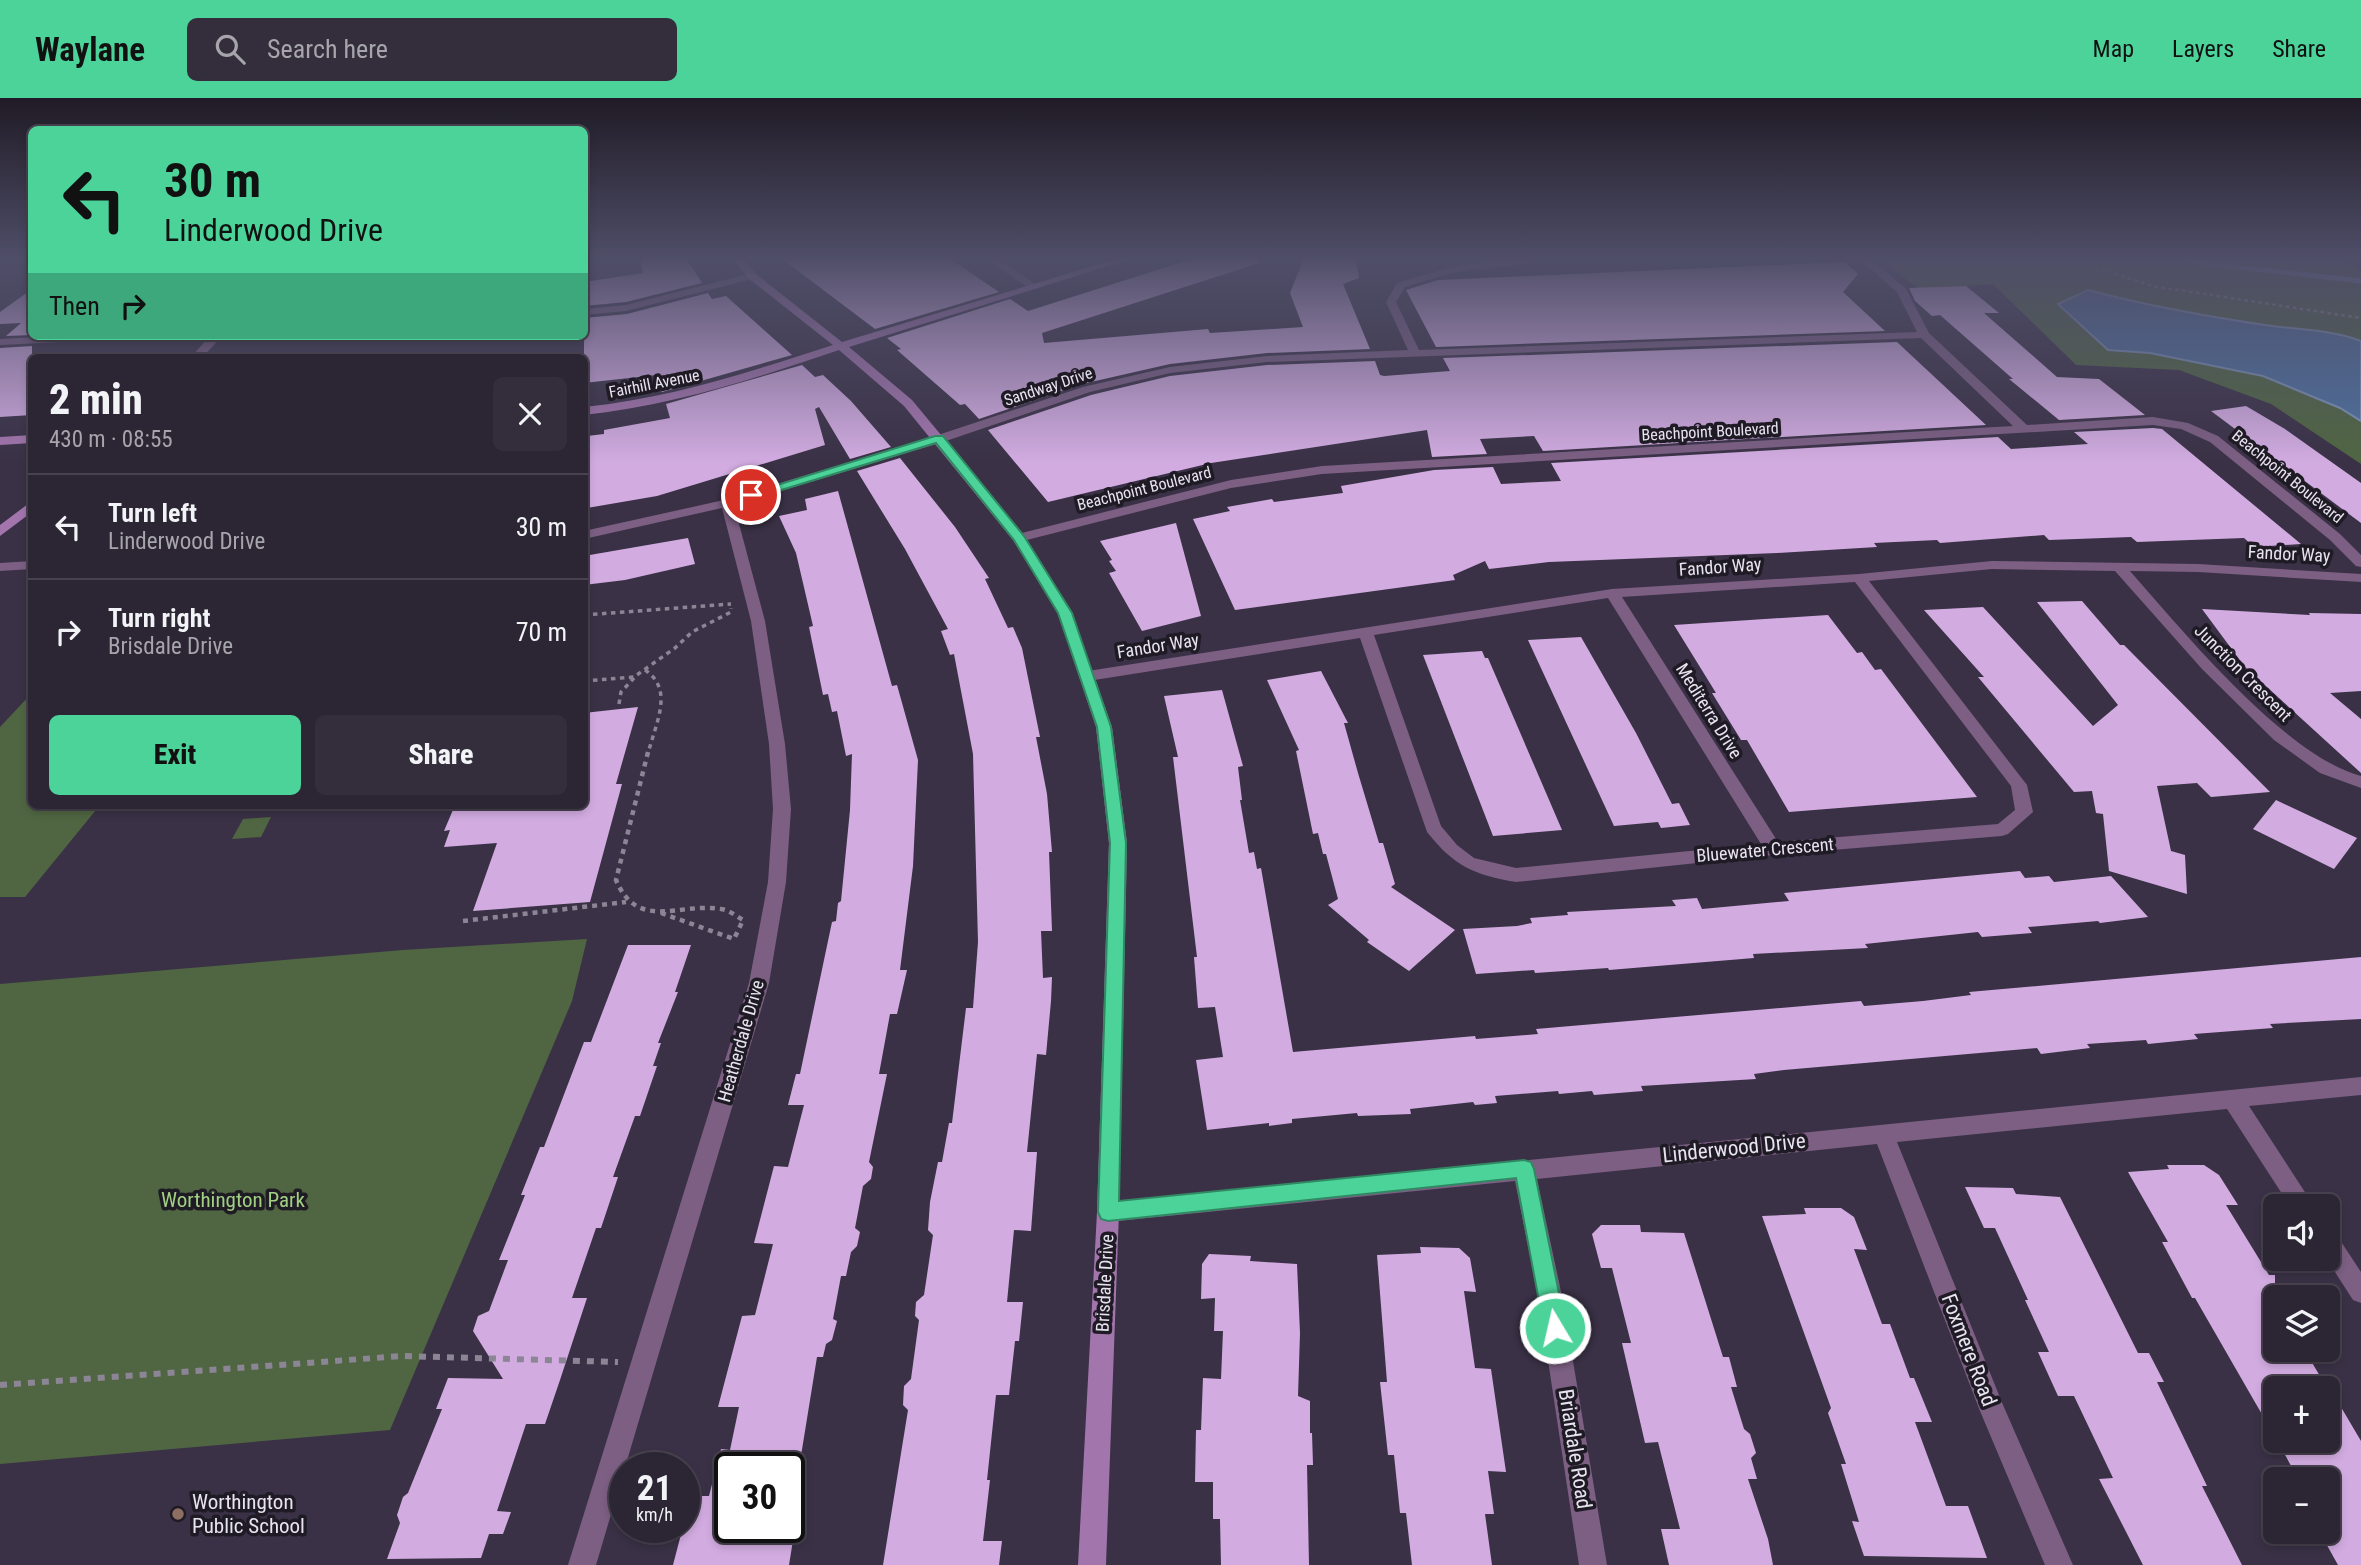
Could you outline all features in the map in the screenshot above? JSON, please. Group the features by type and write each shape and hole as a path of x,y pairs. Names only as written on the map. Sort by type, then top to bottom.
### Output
{"street":[{"name":"Brisdale Drive","path":"815,326 873,371 908,403 1019,538 1065,613 1104,727 1118,843 1108,1212 1091,1565"},
{"name":"Fairhill Avenue","path":"588,411 638,405 720,386 904,326"},
{"path":"1403,326 1415,353"},
{"path":"1920,326 1924,335 2025,430"},
{"name":"Sandway Drive","path":"588,535 727,503 939,439 1087,389 1170,370 1267,359 1924,335"},
{"path":"0,342 41,340"},
{"path":"200,354 212,340"},
{"name":"Beachpoint Boulevard","path":"1019,538 1231,484 1322,470 2153,421 2184,426 2214,439 2335,537 2361,563"},
{"path":"0,441 28,439"},
{"name":"Heatherdale Drive","path":"582,1565 759,983 776,881 782,809 777,744 753,601 727,503"},
{"path":"0,532 28,508"},
{"path":"0,567 28,565"},
{"name":"Fandor Way","path":"1088,676 1612,593 1859,578 1992,565 2118,566 2361,578"},
{"name":"Junction Crescent","path":"2118,566 2181,640 2291,748 2345,779 2361,782"},
{"name":"Bluewater Crescent","path":"1366,634 1433,828 1453,853 1481,870 1516,875 1773,849 2002,830 2024,812 2019,785 1859,578"},
{"name":"Mediterra Drive","path":"1612,593 1773,849"},
{"name":"Linderwood Drive","path":"1108,1212 1884,1133 2234,1101 2361,1086"},
{"path":"2234,1101 2295,1194"},
{"name":"Foxmere Road","path":"1884,1133 1993,1411 2059,1565"},
{"name":"Briardale Road","path":"1524,1169 1551,1301 1593,1565"},
{"path":"2340,1260 2361,1292"}],"path":[{"path":"588,615 753,601"},
{"path":"619,704 621,692 634,677 692,632 731,612 731,604"},
{"path":"645,670 657,678 662,685 663,694 616,880 619,892 627,902 640,909 657,912 734,939 743,920"},
{"path":"588,681 634,677"},
{"path":"463,921 627,902"},
{"path":"657,912 718,908 768,929"},
{"path":"0,1385 403,1356 643,1363"}],"green space":[{"path":"2037,326 2361,326 2361,464 2271,404 2179,370 2076,365"},
{"path":"28,697 28,809 97,809 25,897 0,897 0,727"},
{"path":"271,817 261,837 232,839 243,819"},
{"name":"Worthington Park","path":"587,939 572,1001 390,1430 0,1464 0,984 403,950"}],"water":[{"path":"2082,326 2276,326 2350,337 2361,341 2361,421 2340,408 2263,376 2150,353 2108,350"}],"building":[{"path":"17,326 28,326 28,335 6,336"},
{"path":"588,326 760,326 792,355 662,392 656,375 588,383 588,354 584,354"},
{"path":"923,326 1062,326 1042,333 1044,343 1208,329 1210,333 1303,326 1361,326 1370,349 1267,353 1170,364 1082,384 979,419 965,404 960,405 897,350 901,349 887,338"},
{"path":"1425,326 1880,326 1885,331 1436,347"},
{"path":"1953,326 1999,326 2057,377 2099,379 2145,415 2059,420 2009,379 2013,379"},
{"path":"1897,342 1986,425 1543,451 1534,436 1480,439 1487,454 1432,457 1427,430 1211,463 1048,502 988,430 1091,395 1170,376 1267,365 1375,361 1380,375 1384,376 1450,371 1443,358"},
{"path":"32,346 32,354 28,354 28,415 0,417 0,348"},
{"path":"802,365 815,377 823,375 851,401 891,447 850,459 819,407 815,409 825,445 657,496 588,508 588,436 604,434 604,430 670,418 666,404"},
{"path":"2246,406 2285,429 2361,483 2361,523 2211,411"},
{"path":"2162,429 2301,544 2254,547 2244,538 2137,542 2131,537 2049,540 2044,535 1940,543 1937,540 1874,543 1877,547 1777,553 1549,562 1489,569 1485,561 1453,575 1455,580 1235,610 1193,519 1230,511 1227,507 1272,499 1274,502 1343,493 1341,486 1434,470 1493,467 1501,484 1561,481 1551,463 1998,437 2011,449 2088,444 2074,432"},
{"path":"900,458 955,527 989,578 985,579 1008,628 1013,627 1022,648 1040,737 1036,737 1047,794 1052,852 1049,852 1052,931 1041,931 1043,978 1052,977 1051,1001 1046,1055 1037,1054 1027,1152 1037,1152 1031,1231 1014,1230 1007,1302 1023,1302 1019,1341 1015,1341 1009,1395 996,1395 983,1541 1002,1541 999,1565 883,1565 908,1410 903,1405 904,1386 911,1379 919,1320 915,1316 916,1302 924,1295 933,1235 928,1230 930,1202 938,1162 942,1162 949,1123 952,1123 966,1008 973,1008 978,942 973,754 954,654 950,655 941,631 948,629 905,549 857,471"},
{"path":"838,491 892,686 897,685 918,760 913,866 900,970 907,970 897,1014 890,1014 879,1074 887,1074 869,1162 873,1167 871,1179 863,1186 855,1228 860,1232 857,1246 851,1252 846,1276 841,1276 833,1319 837,1321 832,1340 826,1344 823,1357 817,1357 802,1452 720,1452 721,1449 730,1450 739,1407 718,1407 742,1316 755,1315 773,1244 754,1243 774,1166 788,1167 804,1105 788,1105 796,1074 800,1074 832,922 836,921 838,903 841,901 850,810 852,754 846,756 837,711 832,712 828,694 823,695 809,627 813,626 796,553 779,516 807,510 805,499"},
{"path":"1176,523 1201,616 1142,631 1109,573 1116,571 1100,541"},
{"path":"688,538 695,564 625,580 588,585 588,555"},
{"path":"2082,601 2120,645 2124,645 2270,792 2211,797 2197,783 2157,786 2171,851 2185,855 2187,894 2109,871 2103,814 2096,813 2092,791 2074,792 1978,677 1984,677 1924,610 1983,607 2093,726 2118,705 2037,602"},
{"path":"2202,609 2310,615 2309,613 2361,614 2361,691 2330,693 2361,719 2361,773 2245,667"},
{"path":"1828,615 1857,653 1862,652 1875,670 1881,669 1977,797 1789,812 1747,740 1741,740 1712,693 1716,693 1674,625"},
{"path":"1581,637 1636,733 1672,804 1679,803 1690,825 1661,828 1658,822 1614,826 1528,640"},
{"path":"1482,651 1485,658 1488,658 1562,830 1493,836 1423,655"},
{"path":"1321,671 1348,723 1344,723 1358,773 1379,843 1383,843 1395,884 1391,887 1455,930 1409,971 1367,942 1369,940 1328,905 1338,899 1318,833 1313,834 1296,751 1299,750 1267,680"},
{"path":"1222,690 1243,766 1238,767 1240,800 1249,853 1254,852 1257,869 1261,868 1293,1052 1475,1036 1476,1039 1538,1034 1536,1029 1861,1001 1864,1006 1923,1001 1971,995 1969,992 2361,957 2361,1019 2270,1024 2273,1028 2194,1034 2198,1039 2148,1044 2146,1040 2087,1044 2090,1048 2041,1054 2037,1048 1784,1070 1754,1074 1756,1079 1641,1086 1643,1091 1594,1095 1592,1091 1559,1094 1558,1091 1495,1096 1497,1103 1475,1105 1473,1102 1410,1109 1411,1114 1358,1116 1357,1113 1292,1119 1292,1123 1269,1126 1269,1123 1207,1130 1196,1060 1223,1057 1215,1007 1198,1008 1194,957 1197,957 1173,757 1178,757 1164,696"},
{"path":"638,707 616,784 622,784 590,902 473,911 497,843 444,847 450,830 444,831 453,809 588,809 588,713"},
{"path":"2276,800 2357,838 2334,869 2253,829"},
{"path":"2020,871 2025,878 2049,876 2054,882 2111,876 2148,917 2028,927 2032,933 1982,937 1978,932 1865,944 1868,948 1753,954 1754,958 1535,973 1534,970 1476,974 1463,929 1517,926 1532,923 1530,918 1568,915 1567,912 1676,906 1672,900 1697,898 1702,909 1789,901 1784,893"},
{"path":"628,945 691,945 675,992 678,992 658,1043 661,1043 653,1066 657,1066 640,1116 635,1116 613,1177 618,1177 601,1228 596,1228 572,1298 587,1298 545,1424 526,1424 497,1511 511,1512 503,1534 489,1534 481,1558 387,1559 400,1523 397,1515 403,1497 408,1493 442,1409 436,1409 448,1378 503,1379 473,1331 478,1316 489,1311 508,1260 499,1260 525,1195 521,1195 540,1147 544,1147 584,1042 591,1042"},
{"path":"2167,1165 2204,1165 2219,1175 2238,1205 2226,1205 2263,1265 2263,1271 2275,1275 2275,1285 2263,1285 2263,1362 2312,1362 2320,1376 2263,1376 2263,1416 2195,1298 2192,1298 2162,1242 2168,1242 2128,1172 2169,1169"},
{"path":"1965,1187 2013,1188 2016,1194 2060,1197 2138,1353 2149,1353 2164,1382 2157,1382 2207,1486 2202,1486 2242,1565 2143,1565 2099,1479 2113,1478 2074,1396 2058,1396 2038,1352 2049,1352 2025,1300 2028,1300 1995,1228 1984,1228"},
{"path":"1804,1208 1841,1208 1854,1217 1867,1250 1854,1249 1882,1324 1890,1324 1910,1378 1914,1378 1932,1422 1915,1422 1946,1506 1968,1506 1987,1558 1864,1556 1852,1521 1859,1522 1841,1464 1846,1464 1828,1413 1831,1408 1762,1216 1806,1214"},
{"path":"1601,1225 1640,1225 1641,1232 1684,1233 1723,1357 1729,1357 1737,1387 1731,1387 1744,1429 1750,1434 1756,1453 1751,1458 1757,1479 1748,1479 1768,1539 1773,1565 1669,1565 1661,1529 1680,1529 1658,1442 1645,1443 1622,1343 1631,1343 1612,1268 1601,1268 1592,1234"},
{"path":"1420,1247 1459,1248 1470,1258 1476,1292 1464,1291 1475,1368 1491,1369 1506,1472 1488,1471 1494,1514 1485,1514 1492,1565 1412,1565 1406,1513 1400,1513 1394,1455 1388,1455 1380,1382 1387,1382 1377,1255 1421,1253"},
{"path":"1209,1254 1251,1256 1250,1261 1297,1264 1300,1333 1298,1396 1310,1401 1312,1433 1313,1465 1307,1465 1309,1565 1221,1565 1220,1519 1213,1519 1213,1482 1195,1482 1196,1430 1201,1430 1203,1378 1221,1379 1223,1331 1214,1331 1215,1298 1201,1299 1202,1264"},
{"path":"2340,1405 2361,1441 2361,1565 2338,1565 2326,1544 2340,1544 2340,1467 2292,1467 2284,1453 2340,1453"},
{"path":"714,1476 714,1543 793,1543 789,1565 673,1565 679,1543 700,1543 700,1496 709,1496"}],"place":[{"name":"Worthington Public School","path":"178,1514"}],"route":[{"path":"751,495 939,439 1019,538 1065,613 1104,727 1118,843 1108,1212 1524,1169 1555,1328"}]}
